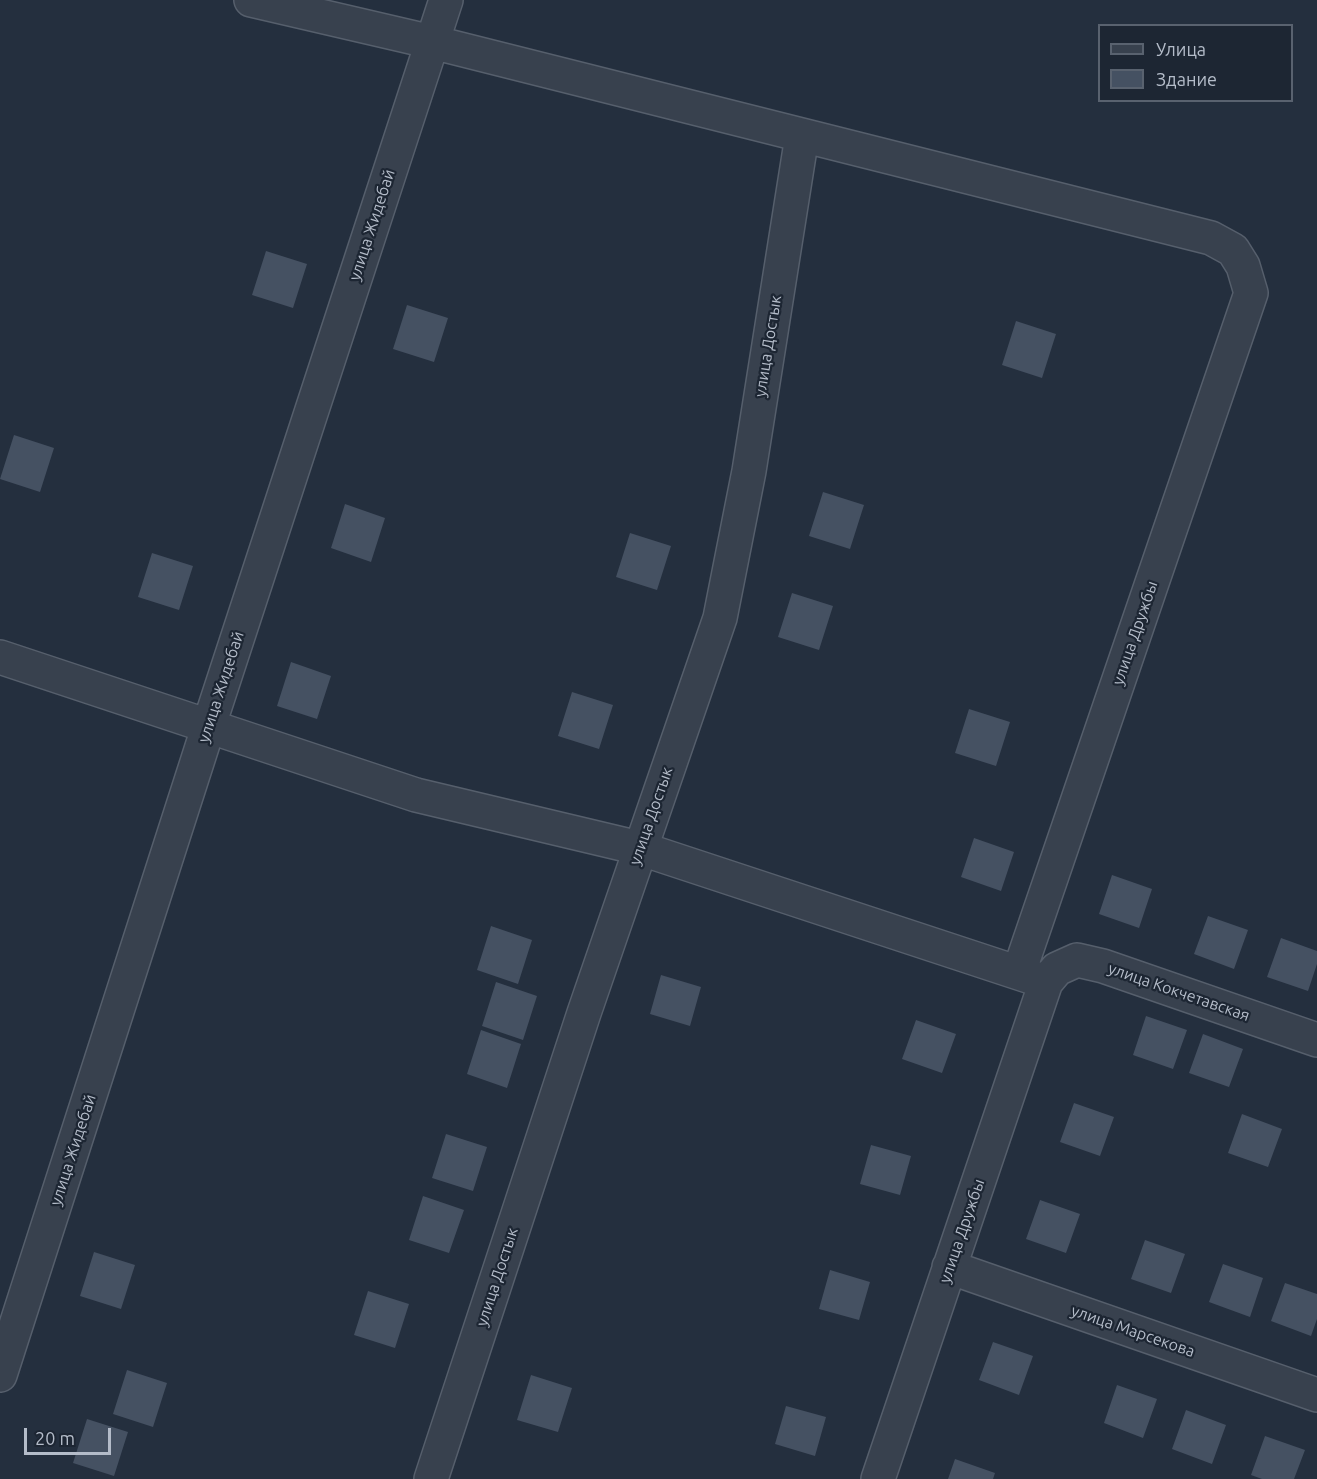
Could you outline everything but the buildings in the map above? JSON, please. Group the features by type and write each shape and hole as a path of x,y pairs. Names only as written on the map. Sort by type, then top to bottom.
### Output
{"street":[{"path":"251,0 432,42 802,136"},
{"name":"улица Жидебай","path":"0,1375 208,725 446,0"},
{"name":"улица Дружбы","path":"802,136 1211,238 1233,250 1243,266 1251,293 1032,977 949,1267 878,1479"},
{"name":"улица Достык","path":"431,1479 639,848 720,618 749,471 802,136"},
{"path":"0,657 416,795 639,848 1032,977"},
{"name":"улица Кокчетавская","path":"1032,977 1077,960 1103,966 1317,1040"},
{"name":"улица Марсекова","path":"949,1267 1317,1395"}]}
